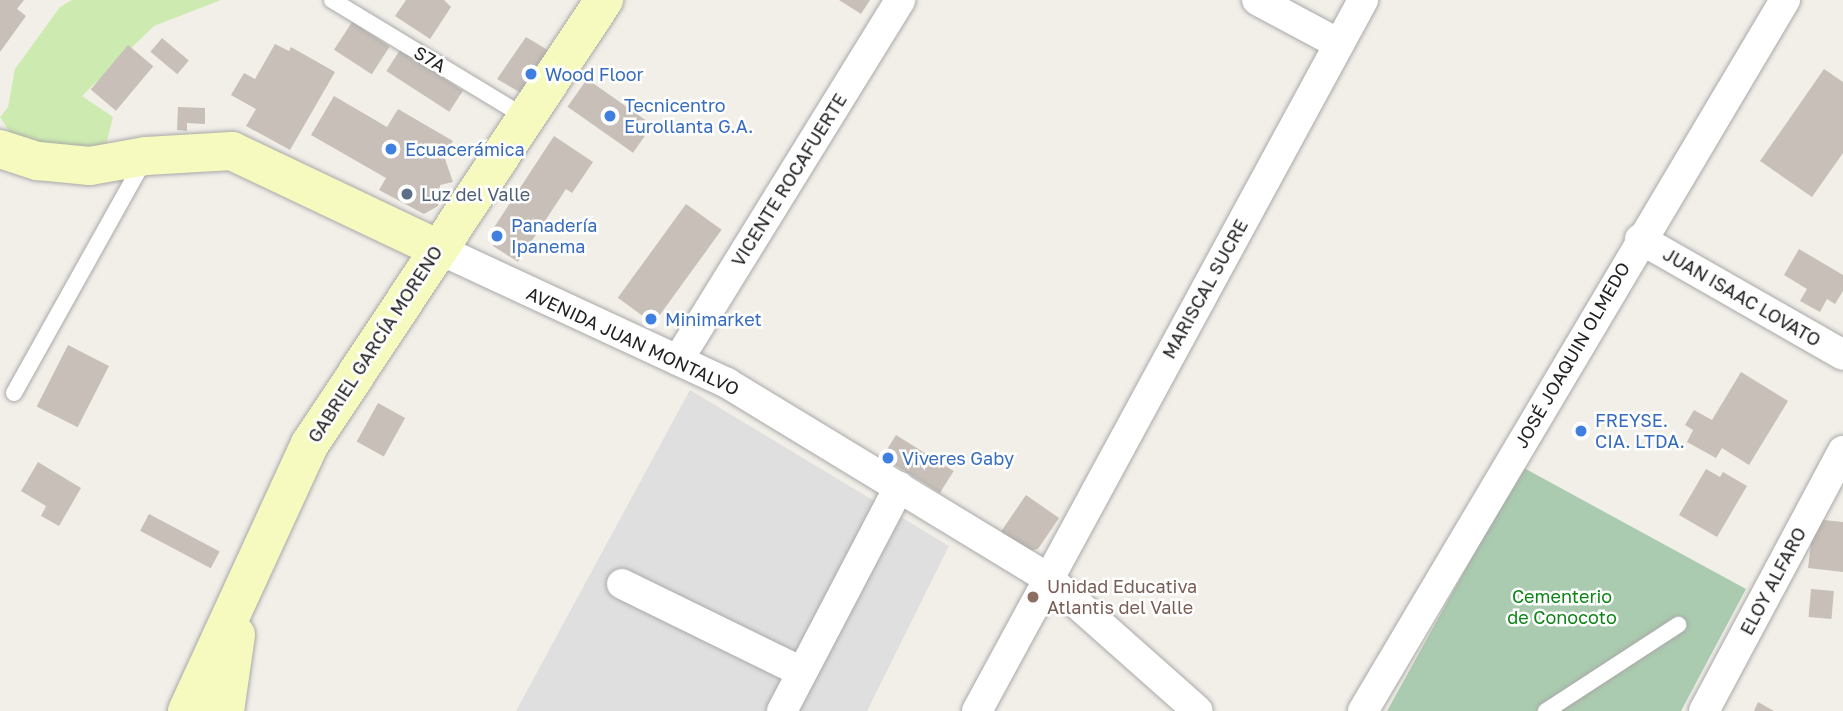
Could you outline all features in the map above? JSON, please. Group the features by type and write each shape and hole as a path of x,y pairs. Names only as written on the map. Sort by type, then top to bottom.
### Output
{"main road":[{"name":"GABRIEL GARCÍA MORENO","path":"187,711 256,555 310,444 436,248 527,118 604,0"},
{"name":"AVENIDA JUAN MONTALVO","path":"0,149 38,161 90,166 146,156 232,151 436,248"},
{"path":"225,711 240,611 256,555"}],"street":[{"name":"VICENTE ROCAFUERTE","path":"678,360 900,0"},
{"path":"1257,0 1339,44"},
{"name":"MARISCAL SUCRE","path":"977,711 1363,0"},
{"name":"JOSÉ JOAQUIN OLMEDO","path":"1363,711 1640,239 1784,0"},
{"name":"JUAN ISAAC LOVATO","path":"1640,239 1843,355"},
{"name":"AVENIDA JUAN MONTALVO","path":"436,248 727,383 899,487 1048,578 1198,711"},
{"name":"ELOY ALFARO","path":"1704,711 1843,451"},
{"path":"782,711 899,487"},
{"path":"622,584 802,672"}],"lane":[{"name":"S7A","path":"332,0 527,118"},
{"path":"14,393 146,156"},
{"path":"1546,711 1678,625"}],"shaded area":[{"path":"690,390 949,546 867,711 516,711"}],"green space":[{"path":"72,0 221,0 154,26 82,96 113,117 106,145 68,149 12,135 0,117 8,107 15,69 60,7"},
{"name":"Cementerio de Conocoto","path":"1522,467 1746,589 1681,711 1387,711"}],"building":[{"path":"0,0 24,0 17,9 26,16 0,52"},
{"path":"406,0 444,0 451,7 430,39 395,16"},
{"path":"839,0 870,0 861,14"},
{"path":"352,22 390,47 372,74 334,50"},
{"path":"526,37 556,55 521,93 497,79"},
{"path":"162,38 189,60 177,74 150,52"},
{"path":"275,44 289,51 291,47 335,72 290,150 246,126 256,109 231,95 244,73 255,79"},
{"path":"128,45 153,66 116,111 91,89"},
{"path":"400,50 463,91 449,112 386,71"},
{"path":"1824,69 1843,82 1843,153 1812,197 1760,161"},
{"name":"Tecnicentro Eurollanta G.A.","path":"587,79 653,125 633,153 567,107"},
{"name":"Ecuacerámica","path":"334,96 387,127 398,109 453,141 444,156 453,182 440,185 438,206 424,214 379,190 386,178 311,135"},
{"path":"178,107 205,108 205,124 187,123 187,131 177,130"},
{"path":"554,136 593,162 572,193 566,189 518,262 493,246 493,229"},
{"path":"686,204 722,230 653,324 618,298"},
{"path":"1799,249 1843,275 1843,291 1835,304 1827,299 1820,312 1800,301 1807,289 1784,275"},
{"path":"68,345 109,366 78,427 37,406"},
{"path":"1741,372 1788,401 1749,465 1722,448 1716,458 1687,442 1693,430 1685,425 1694,410 1712,420"},
{"path":"378,403 405,418 384,457 357,441"},
{"path":"896,435 954,471 940,493 882,457"},
{"path":"38,462 81,488 59,526 41,516 46,506 21,491"},
{"path":"1706,469 1720,477 1723,472 1747,486 1717,537 1679,515"},
{"path":"1026,495 1059,518 1038,549 1027,551 1000,533"},
{"path":"149,514 220,552 211,568 140,531"},
{"path":"1814,519 1843,522 1843,572 1808,568"},
{"path":"1811,589 1834,591 1831,619 1809,617"},
{"path":"1758,702 1774,711 1754,711"}],"place":[{"name":"Wood Floor","path":"531,74"},
{"name":"Tecnicentro Eurollanta G.A.","path":"610,116"},
{"name":"Ecuacerámica","path":"391,149"},
{"name":"Luz del Valle","path":"407,194"},
{"name":"Panadería Ipanema","path":"497,236"},
{"name":"Minimarket","path":"651,319"},
{"name":"FREYSE. CIA. LTDA.","path":"1581,431"},
{"name":"Viveres Gaby","path":"888,458"},
{"name":"Unidad Educativa Atlantis del Valle","path":"1033,597"}]}
